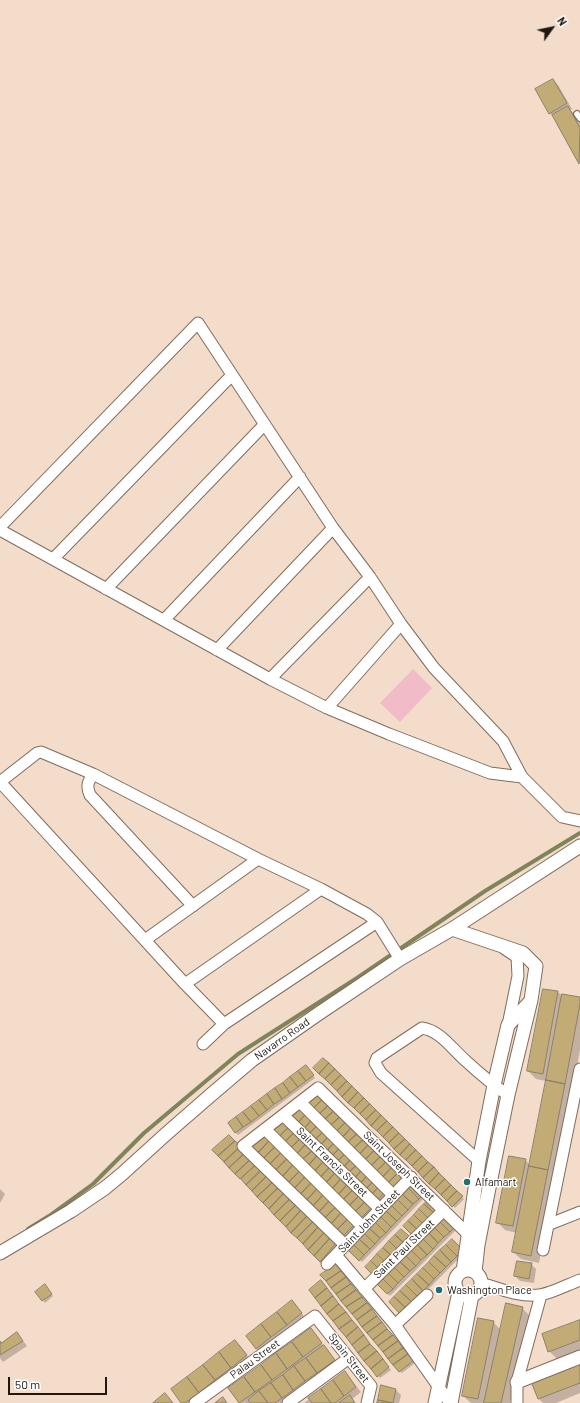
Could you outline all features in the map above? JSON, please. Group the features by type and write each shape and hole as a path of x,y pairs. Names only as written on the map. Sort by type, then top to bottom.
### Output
{"street":[{"path":"522,777 490,772 389,734 326,708 270,679 0,529 198,323 333,528 370,577 401,624 434,668 503,741 522,777 562,817 580,821"},
{"path":"53,559 232,375"},
{"path":"106,588 264,425"},
{"path":"164,620 300,478"},
{"path":"218,650 333,528"},
{"path":"270,679 370,577"},
{"path":"326,708 401,624"},
{"path":"224,1024 185,984 0,782 37,753 42,752 92,774 258,859 321,889 367,914 377,922 397,954"},
{"path":"92,774 87,789 90,795 192,906"},
{"name":"Navarro Road","path":"0,1253 71,1211 105,1188 252,1060 288,1037 397,954 452,929 580,846"},
{"path":"145,940 258,859"},
{"path":"185,984 321,889"},
{"path":"202,1044 224,1024 377,922"},
{"path":"452,929 523,953 536,966 531,1000 508,1095 473,1276"},
{"path":"459,1292 468,1296 477,1293 480,1289 473,1276 469,1235 479,1161 518,976 517,957 500,945"},
{"path":"508,1025 531,1000"},
{"path":"479,1161 381,1073 375,1063 377,1058 422,1028 430,1029 494,1086 508,1095"},
{"path":"543,1250 550,1224 580,1069"},
{"name":"Saint Joseph Street","path":"300,1102 318,1088 411,1177 478,1245"},
{"path":"345,1246 243,1146 300,1102 393,1195"},
{"name":"Saint Francis Street","path":"283,1115 380,1209"},
{"path":"265,1129 362,1227"},
{"name":"Saint John Street","path":"327,1264 411,1177"},
{"path":"475,1187 488,1193"},
{"name":"Saint Paul Street","path":"364,1289 444,1210"},
{"path":"550,1224 580,1212"},
{"path":"336,1255 395,1325 438,1387 451,1403"},
{"path":"436,1403 438,1387 459,1292 456,1279 473,1276 516,1294 528,1296 541,1295 580,1280"},
{"path":"395,1325 427,1295"},
{"path":"451,1403 472,1295"},
{"path":"517,1403 518,1382 541,1295"},
{"name":"Spain Street","path":"315,1316 371,1386 367,1403"},
{"name":"Palau Street","path":"195,1403 315,1316"},
{"path":"518,1382 580,1357"},
{"path":"288,1403 349,1358"}],"shaded area":[{"path":"413,669 432,688 400,722 380,703"}],"building":[{"path":"553,79 567,103 549,114 535,89"},
{"path":"568,106 580,128 579,164 552,115"},
{"path":"543,989 558,991 543,1074 527,1071"},
{"path":"562,994 580,997 565,1084 546,1080"},
{"path":"323,1058 329,1063 319,1074 313,1068"},
{"path":"329,1063 335,1069 325,1079 319,1074"},
{"path":"306,1065 314,1075 306,1081 298,1071"},
{"path":"335,1069 341,1075 331,1085 325,1079"},
{"path":"298,1071 306,1081 298,1087 290,1077"},
{"path":"341,1075 347,1081 337,1091 331,1085"},
{"path":"290,1077 298,1087 290,1093 283,1083"},
{"path":"546,1080 565,1084 548,1170 529,1166"},
{"path":"347,1081 352,1086 342,1097 337,1091"},
{"path":"283,1083 290,1093 282,1099 275,1088"},
{"path":"352,1086 358,1092 348,1103 342,1097"},
{"path":"275,1088 282,1099 274,1104 267,1094"},
{"path":"358,1092 364,1098 354,1108 348,1103"},
{"path":"318,1093 324,1098 312,1110 306,1104"},
{"path":"267,1094 274,1104 267,1110 259,1100"},
{"path":"324,1098 330,1104 317,1116 312,1110"},
{"path":"364,1098 370,1104 360,1114 354,1108"},
{"path":"259,1100 267,1110 259,1116 251,1106"},
{"path":"330,1104 336,1109 323,1121 317,1116"},
{"path":"370,1104 376,1110 366,1120 360,1114"},
{"path":"251,1106 259,1116 251,1122 243,1112"},
{"path":"336,1109 342,1115 329,1127 323,1121"},
{"path":"300,1110 305,1115 297,1124 291,1119"},
{"path":"376,1110 381,1115 371,1126 366,1120"},
{"path":"243,1112 251,1122 243,1127 236,1117"},
{"path":"305,1115 311,1121 303,1130 297,1124"},
{"path":"342,1115 347,1121 335,1133 329,1127"},
{"path":"381,1115 387,1121 377,1131 371,1126"},
{"path":"236,1117 243,1127 235,1133 228,1123"},
{"path":"311,1121 317,1126 308,1135 303,1130"},
{"path":"347,1121 353,1126 341,1139 335,1133"},
{"path":"387,1121 393,1127 383,1137 377,1131"},
{"path":"282,1122 288,1128 278,1138 272,1132"},
{"path":"317,1126 323,1132 314,1141 308,1135"},
{"path":"353,1126 359,1132 346,1144 341,1139"},
{"path":"393,1127 399,1133 389,1143 383,1137"},
{"path":"288,1128 294,1133 284,1143 278,1138"},
{"path":"323,1132 328,1137 320,1146 314,1141"},
{"path":"359,1132 365,1138 352,1150 346,1144"},
{"path":"294,1133 300,1139 290,1149 284,1143"},
{"path":"399,1133 405,1139 394,1149 389,1143"},
{"path":"263,1134 270,1140 257,1154 251,1148"},
{"path":"229,1135 235,1141 218,1156 212,1150"},
{"path":"328,1137 334,1143 326,1152 320,1146"},
{"path":"365,1138 370,1143 358,1156 352,1150"},
{"path":"300,1139 305,1145 296,1155 290,1149"},
{"path":"405,1139 410,1144 400,1155 394,1149"},
{"path":"270,1140 276,1146 263,1159 257,1154"},
{"path":"235,1141 241,1146 224,1162 218,1156"},
{"path":"334,1143 340,1148 331,1157 326,1152"},
{"path":"370,1143 376,1149 364,1161 358,1156"},
{"path":"410,1144 416,1150 406,1160 400,1155"},
{"path":"305,1145 312,1151 302,1160 296,1155"},
{"path":"241,1146 246,1152 229,1168 224,1162"},
{"path":"276,1146 282,1152 269,1165 263,1159"},
{"path":"340,1148 345,1154 337,1162 331,1157"},
{"path":"376,1149 382,1155 370,1167 364,1161"},
{"path":"416,1150 422,1156 412,1166 406,1160"},
{"path":"312,1151 317,1156 308,1166 302,1160"},
{"path":"246,1152 252,1158 235,1174 229,1168"},
{"path":"282,1152 288,1158 275,1171 269,1165"},
{"path":"345,1154 351,1159 343,1168 337,1162"},
{"path":"382,1155 388,1160 375,1173 370,1167"},
{"path":"317,1156 323,1162 314,1172 308,1166"},
{"path":"422,1156 428,1162 418,1172 412,1166"},
{"path":"509,1156 526,1159 513,1226 496,1223"},
{"path":"252,1158 258,1163 240,1179 235,1174"},
{"path":"288,1158 294,1164 282,1177 275,1171"},
{"path":"351,1159 357,1165 348,1173 343,1168"},
{"path":"388,1160 393,1166 381,1179 375,1173"},
{"path":"323,1162 329,1168 320,1178 314,1172"},
{"path":"428,1162 434,1167 423,1178 418,1172"},
{"path":"258,1163 263,1169 246,1185 241,1179"},
{"path":"294,1164 301,1170 288,1183 282,1177"},
{"path":"357,1165 362,1170 354,1179 348,1173"},
{"path":"393,1166 399,1172 387,1184 381,1179"},
{"path":"529,1166 548,1170 531,1256 512,1252"},
{"path":"434,1167 439,1173 429,1184 423,1178"},
{"path":"263,1168 269,1174 252,1191 246,1185"},
{"path":"329,1168 335,1173 326,1183 320,1178"},
{"path":"301,1170 306,1176 294,1189 288,1183"},
{"path":"362,1170 368,1175 360,1184 354,1179"},
{"path":"399,1172 405,1177 393,1190 387,1184"},
{"path":"335,1173 341,1179 332,1189 326,1183"},
{"path":"439,1173 445,1179 435,1189 429,1184"},
{"path":"269,1174 275,1180 257,1197 252,1191"},
{"path":"368,1175 374,1181 365,1190 360,1184"},
{"path":"306,1176 313,1181 300,1195 294,1189"},
{"path":"341,1179 347,1185 338,1195 332,1189"},
{"path":"445,1179 451,1185 441,1195 435,1189"},
{"path":"275,1180 280,1186 263,1203 257,1197"},
{"path":"313,1181 319,1187 306,1201 300,1195"},
{"path":"374,1181 380,1186 371,1195 365,1190"},
{"path":"414,1183 424,1193 419,1199 409,1189"},
{"path":"347,1185 353,1190 343,1200 338,1195"},
{"path":"451,1185 457,1191 447,1201 441,1195"},
{"path":"280,1186 286,1191 269,1209 263,1203"},
{"path":"380,1186 385,1192 377,1201 371,1195"},
{"path":"319,1187 325,1193 312,1207 306,1201"},
{"path":"409,1189 419,1199 413,1204 403,1195"},
{"path":"353,1190 359,1196 349,1206 343,1200"},
{"path":"286,1191 292,1197 274,1215 269,1209"},
{"path":"457,1191 463,1196 452,1207 447,1201"},
{"path":"325,1193 331,1199 319,1212 312,1207"},
{"path":"403,1195 413,1204 408,1210 398,1200"},
{"path":"359,1196 365,1202 355,1212 349,1206"},
{"path":"292,1197 298,1203 280,1221 274,1215"},
{"path":"430,1198 439,1207 434,1213 424,1204"},
{"path":"331,1199 338,1205 325,1218 319,1212"},
{"path":"398,1200 408,1210 402,1216 392,1206"},
{"path":"365,1202 371,1208 361,1218 355,1212"},
{"path":"298,1203 303,1208 286,1227 280,1221"},
{"path":"424,1204 434,1213 428,1218 419,1209"},
{"path":"338,1205 343,1211 331,1224 325,1218"},
{"path":"392,1206 402,1216 397,1221 387,1212"},
{"path":"303,1208 309,1214 291,1233 286,1227"},
{"path":"419,1209 428,1218 423,1224 414,1215"},
{"path":"343,1211 350,1217 337,1230 331,1224"},
{"path":"387,1212 397,1221 391,1227 381,1217"},
{"path":"309,1214 315,1220 297,1238 291,1233"},
{"path":"414,1215 423,1224 417,1229 408,1221"},
{"path":"446,1216 456,1226 450,1232 440,1222"},
{"path":"350,1217 356,1223 343,1236 337,1230"},
{"path":"381,1217 391,1227 386,1233 376,1223"},
{"path":"315,1220 320,1225 303,1244 297,1238"},
{"path":"408,1221 417,1229 412,1235 403,1226"},
{"path":"440,1222 450,1232 444,1237 434,1227"},
{"path":"376,1223 386,1233 380,1238 370,1229"},
{"path":"320,1225 326,1231 308,1250 303,1244"},
{"path":"434,1227 444,1237 438,1243 429,1233"},
{"path":"370,1229 380,1238 375,1244 365,1234"},
{"path":"401,1229 409,1236 403,1242 395,1235"},
{"path":"326,1231 332,1236 314,1256 308,1250"},
{"path":"429,1233 438,1243 433,1249 423,1239"},
{"path":"365,1234 375,1244 370,1249 360,1240"},
{"path":"395,1235 403,1242 397,1249 389,1241"},
{"path":"332,1236 337,1242 320,1262 314,1256"},
{"path":"423,1239 433,1249 427,1255 417,1244"},
{"path":"452,1239 463,1250 457,1256 446,1245"},
{"path":"360,1240 370,1249 364,1255 354,1245"},
{"path":"389,1241 397,1249 391,1255 383,1248"},
{"path":"417,1244 427,1255 421,1260 411,1250"},
{"path":"354,1245 364,1255 359,1261 349,1251"},
{"path":"446,1245 457,1256 451,1262 440,1250"},
{"path":"383,1248 391,1255 384,1261 377,1254"},
{"path":"411,1250 421,1260 416,1266 406,1256"},
{"path":"440,1250 451,1262 446,1267 434,1256"},
{"path":"377,1254 384,1261 378,1268 371,1261"},
{"path":"406,1256 416,1266 410,1271 400,1262"},
{"path":"434,1256 446,1267 440,1273 429,1262"},
{"path":"371,1261 378,1268 372,1274 365,1267"},
{"path":"517,1261 532,1263 529,1279 514,1276"},
{"path":"400,1262 410,1271 404,1277 394,1267"},
{"path":"429,1262 440,1273 434,1279 423,1268"},
{"path":"336,1264 341,1271 326,1281 320,1275"},
{"path":"394,1267 404,1277 398,1283 388,1273"},
{"path":"423,1268 434,1279 429,1285 417,1274"},
{"path":"341,1271 346,1277 331,1288 326,1281"},
{"path":"388,1273 398,1283 393,1289 383,1279"},
{"path":"417,1274 429,1285 423,1291 412,1279"},
{"path":"346,1277 351,1284 336,1294 331,1288"},
{"path":"383,1279 393,1289 387,1294 377,1284"},
{"path":"412,1279 423,1291 417,1296 406,1285"},
{"path":"321,1280 327,1288 315,1298 309,1290"},
{"path":"45,1284 52,1294 42,1301 35,1292"},
{"path":"351,1284 356,1290 341,1301 336,1294"},
{"path":"406,1285 417,1296 412,1302 400,1291"},
{"path":"327,1288 333,1296 321,1306 315,1298"},
{"path":"356,1290 362,1297 346,1307 341,1301"},
{"path":"400,1291 412,1302 406,1308 394,1297"},
{"path":"333,1296 339,1304 327,1314 321,1306"},
{"path":"362,1297 367,1303 352,1314 346,1307"},
{"path":"394,1297 406,1308 400,1314 389,1302"},
{"path":"292,1300 302,1313 287,1325 277,1312"},
{"path":"367,1303 372,1309 357,1320 352,1314"},
{"path":"506,1303 523,1307 501,1403 484,1403"},
{"path":"339,1304 346,1312 333,1321 327,1314"},
{"path":"372,1309 377,1316 362,1327 357,1320"},
{"path":"277,1312 287,1325 271,1337 261,1324"},
{"path":"346,1312 352,1320 339,1329 333,1321"},
{"path":"377,1316 382,1322 367,1333 362,1327"},
{"path":"478,1318 494,1321 478,1399 462,1396"},
{"path":"352,1320 358,1327 346,1337 339,1329"},
{"path":"580,1320 580,1340 548,1352 542,1334"},
{"path":"382,1322 387,1329 373,1340 367,1333"},
{"path":"261,1324 271,1337 256,1349 246,1336"},
{"path":"358,1327 364,1335 352,1345 346,1337"},
{"path":"311,1328 322,1343 303,1357 292,1342"},
{"path":"387,1329 393,1335 378,1346 373,1340"},
{"path":"17,1332 23,1341 0,1355 0,1341 1,1343"},
{"path":"364,1335 370,1344 358,1353 352,1345"},
{"path":"393,1335 398,1341 383,1352 378,1346"},
{"path":"235,1340 247,1355 231,1368 219,1352"},
{"path":"398,1341 403,1348 388,1359 383,1352"},
{"path":"292,1342 303,1357 287,1369 276,1353"},
{"path":"370,1344 377,1351 364,1361 358,1353"},
{"path":"324,1345 335,1360 317,1373 306,1358"},
{"path":"403,1348 408,1354 393,1365 388,1359"},
{"path":"377,1351 383,1359 371,1369 364,1361"},
{"path":"219,1352 231,1368 215,1380 203,1365"},
{"path":"276,1353 287,1369 272,1380 261,1365"},
{"path":"408,1354 413,1361 399,1372 393,1365"},
{"path":"306,1358 317,1373 305,1381 294,1366"},
{"path":"383,1359 389,1367 377,1377 371,1369"},
{"path":"203,1365 215,1380 199,1393 187,1377"},
{"path":"261,1365 272,1380 255,1392 244,1377"},
{"path":"580,1365 580,1383 538,1399 532,1384"},
{"path":"294,1366 305,1381 293,1390 283,1375"},
{"path":"345,1371 356,1387 344,1396 333,1380"},
{"path":"283,1375 293,1390 282,1398 271,1383"},
{"path":"187,1377 199,1393 185,1403 181,1403 171,1389"},
{"path":"244,1377 255,1392 239,1403 228,1388"},
{"path":"333,1380 344,1396 335,1403 331,1403 321,1389"},
{"path":"271,1383 282,1398 275,1403 268,1403 259,1391"},
{"path":"381,1385 396,1389 393,1403 378,1400"},
{"path":"321,1389 331,1403 312,1403 308,1398"},
{"path":"259,1391 268,1403 250,1403 248,1400"},
{"path":"165,1393 173,1403 153,1403"},
{"path":"350,1395 355,1403 339,1403"},
{"path":"223,1397 227,1403 215,1403"},
{"path":"378,1400 392,1403 377,1403"}],"waterway":[{"path":"28,1229 49,1216 93,1184 144,1133 238,1054 357,978 485,891 580,833"}],"place":[{"name":"Alfamart","path":"467,1182"},
{"name":"Washington Place","path":"439,1290"}]}
